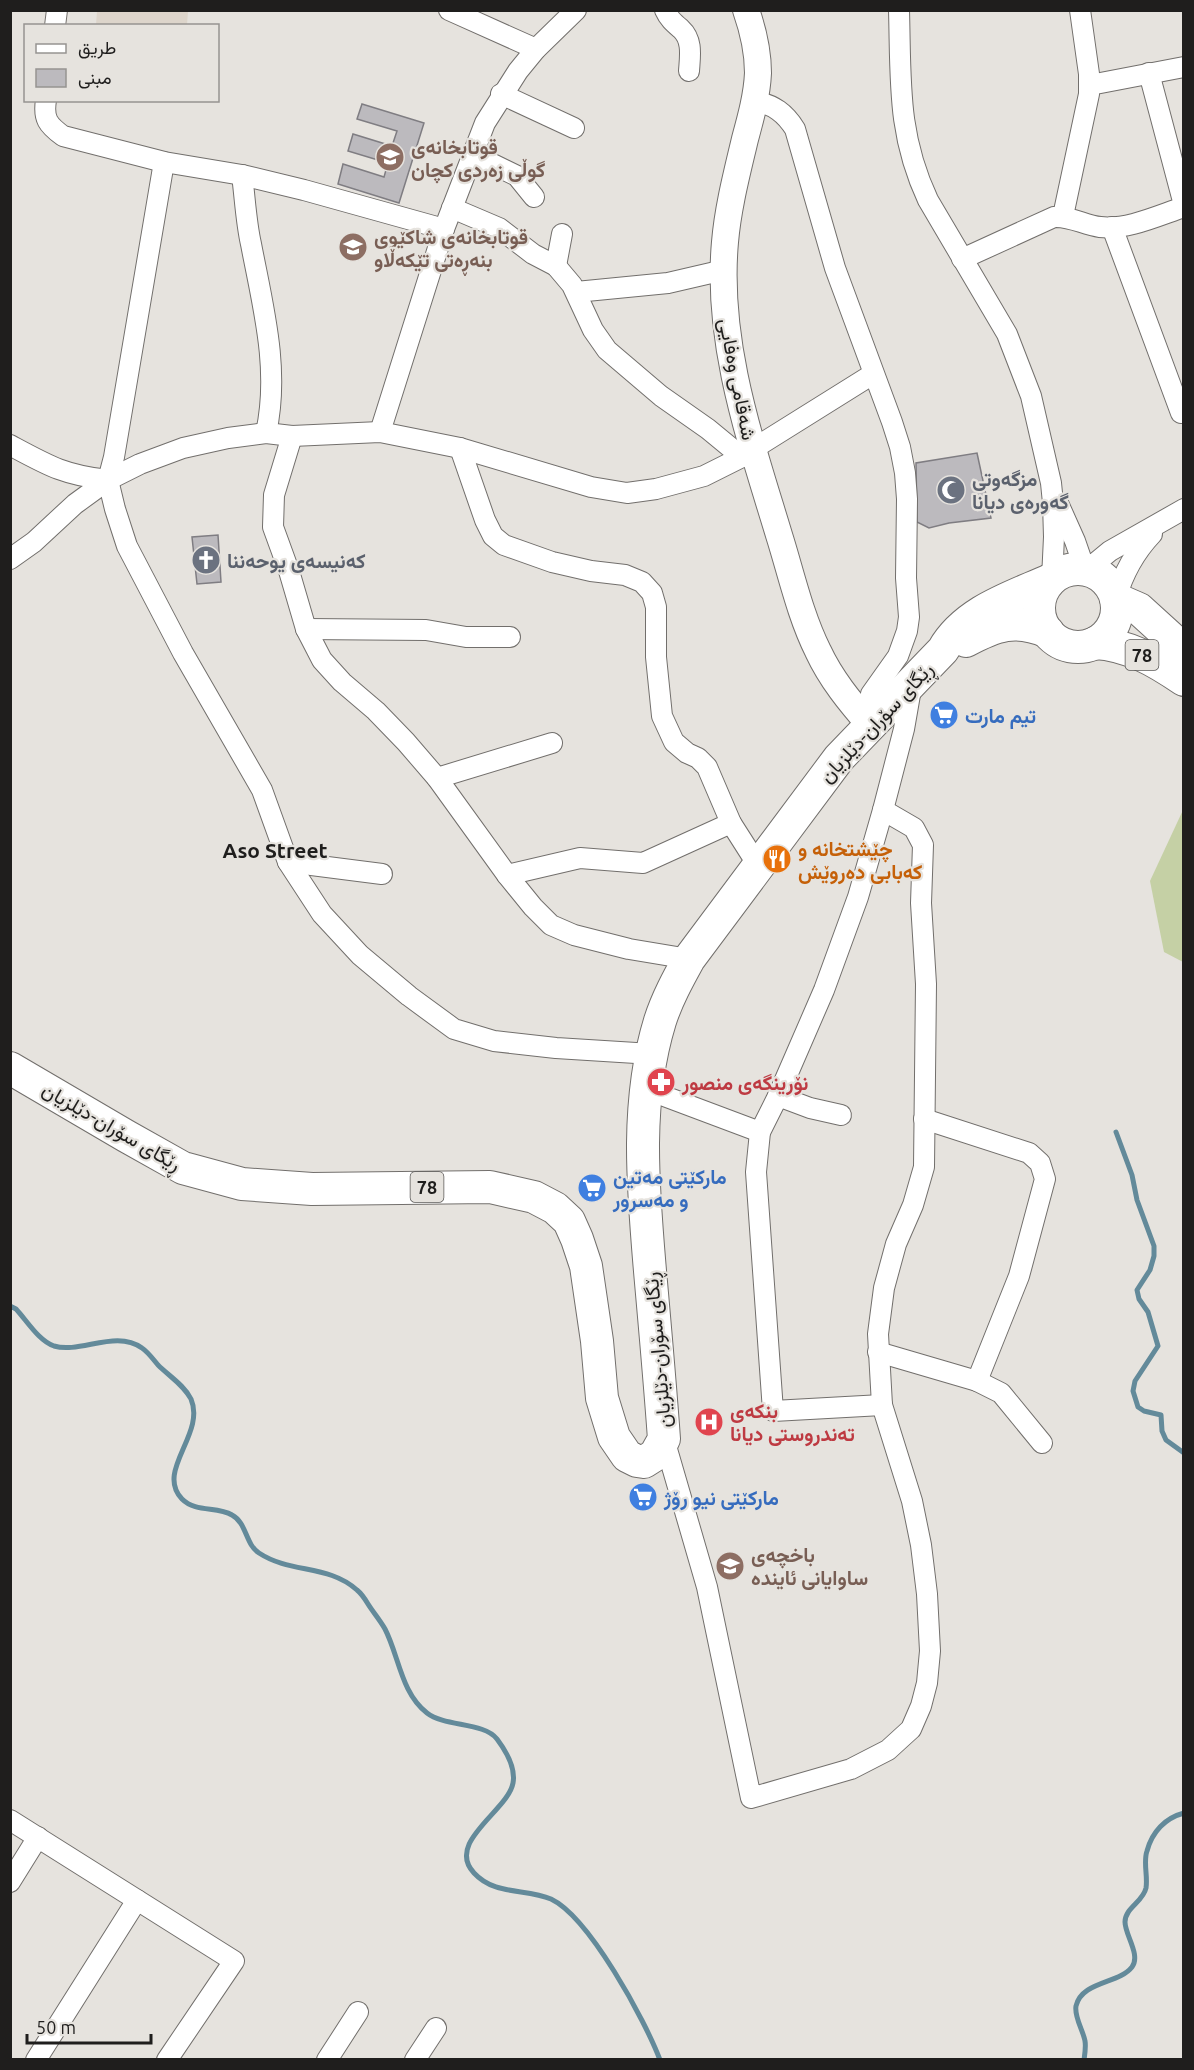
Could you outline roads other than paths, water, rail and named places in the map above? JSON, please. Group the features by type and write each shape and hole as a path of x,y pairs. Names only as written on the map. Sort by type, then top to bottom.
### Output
{"main road":[{"path":"1086,570 1105,580 1116,599 1116,617 1113,625 1095,644 1074,647 1055,640 1047,632 1039,606 1044,588 1051,580 1064,572 1086,570"},
{"name":"ڕێگای سۆران-دێلزیان","path":"10,1068 183,1168 242,1184 312,1189 490,1187 534,1197 555,1208 568,1221 586,1266 597,1341 602,1398 614,1437 627,1456 644,1462 655,1455 664,1439 644,1195 643,1142 652,1054 660,1021 673,989 689,959 825,776 872,723 943,650 949,639 964,623 990,607 1051,580"},
{"name":"78","path":"1116,599 1139,609 1184,650"},
{"name":"ڕێگای سۆران-دێلزیان","path":"943,650 994,627 1004,625 1026,625 1047,632"},
{"name":"78","path":"1095,644 1116,646 1148,657 1184,680"}],"street":[{"path":"449,10 536,49"},
{"path":"380,432 444,229 485,123 501,94 536,49 576,10"},
{"path":"665,10 670,21 687,37 690,48 689,71"},
{"name":"شەقامی وەفایی","path":"746,10 753,32 757,60 755,101 729,212 723,270 731,363 747,453 808,629 817,650 840,689 872,723"},
{"path":"899,10 902,104 907,142 923,191 997,315 1016,354 1031,396 1051,483 1054,522 1051,580"},
{"path":"1063,216 1088,104 1090,85 1080,10"},
{"path":"1090,85 1184,67"},
{"path":"962,259 1045,220 1063,216 1092,225 1124,226 1184,206 1149,73"},
{"path":"501,94 574,128"},
{"path":"755,101 779,110 789,118 795,129 835,268 900,447 905,473 906,578 909,617 904,644 871,694 869,706 872,723"},
{"path":"46,102 45,111 49,126 63,136 164,162 242,175 304,190 444,229"},
{"path":"472,154 517,176 534,197"},
{"path":"164,162 116,446 108,480 127,546 183,653 262,790 288,862 322,914 360,955 409,996 454,1029 494,1041 556,1048 652,1054"},
{"path":"242,175 250,241 271,353 271,411 266,433"},
{"path":"452,208 499,228 533,254 556,266 576,292 593,330 607,350 661,396 747,453"},
{"path":"1112,227 1181,413"},
{"path":"556,266 562,234"},
{"path":"576,292 668,283 723,270"},
{"path":"10,559 34,542 75,504 108,480 140,464 183,448 228,438 266,433 292,436 380,432 460,448 591,487 627,493 656,489 704,476 747,453 873,374"},
{"path":"292,436 274,495 273,527 289,570 306,629 322,660 342,682 376,711 437,778 507,874 551,926 585,938 629,949 689,959"},
{"path":"10,445 54,469 78,477 108,480"},
{"path":"460,448 485,520 493,536 504,546 552,562 591,571 625,575 642,582 652,593 656,607 656,657 662,716 674,742 707,767 731,823 759,867"},
{"path":"1051,483 1086,570 1110,551 1184,509"},
{"path":"1116,599 1122,579 1134,556 1162,523"},
{"path":"306,629 426,630 466,637 510,637"},
{"path":"882,1405 773,1411 756,1172 760,1132 824,990 858,897 884,810 904,729 912,682"},
{"path":"437,778 552,742"},
{"path":"664,1439 707,1587 751,1798 851,1769 888,1750 911,1729 921,1706 927,1683 930,1651 927,1594 921,1545 912,1501 882,1405 878,1352 884,1288 896,1244 913,1205 924,1167 926,984 921,903 923,844 914,828 884,810"},
{"path":"507,874 580,858 643,863 731,823"},
{"path":"288,862 382,874"},
{"path":"648,1090 760,1132"},
{"path":"778,1096 810,1108 841,1115"},
{"path":"924,1119 1029,1153 1040,1163 1045,1179 1019,1276 977,1381"},
{"path":"878,1352 977,1381 1001,1393 1042,1443"},
{"path":"10,1820 234,1961 167,2060"},
{"path":"10,1882 38,1837"},
{"path":"36,2060 137,1900"},
{"path":"327,2060 358,2012"},
{"path":"415,2060 436,2028"}],"waterway":[{"path":"1116,1132 1154,1246 1150,1270 1137,1290 1139,1299 1148,1312 1158,1346 1135,1381 1133,1391 1138,1407 1144,1411 1161,1415 1162,1431 1166,1440 1184,1453"},
{"path":"10,1306 16,1309 38,1335 54,1346 64,1348 121,1341 142,1348 191,1399 194,1412 192,1425 174,1476 175,1488 182,1499 200,1508 232,1515 241,1523 254,1549 271,1560 334,1576 357,1590 385,1629 406,1685 418,1705 427,1713 444,1721 483,1730 497,1739 512,1765 513,1783 501,1805 472,1838 467,1850 467,1861 474,1873 491,1885 551,1899 566,1909 582,1926 614,1971 642,2020 660,2060"},
{"path":"1084,2060 1085,2041 1076,2015 1076,2006 1085,1992 1119,1977 1132,1967 1135,1957 1125,1922 1128,1913 1146,1888 1145,1860 1149,1844 1165,1822 1184,1813"}],"place":[{"name":"قوتابخانەی گوڵی زەردی کچان","path":"390,157"},
{"name":"قوتابخانەی شاکێوی بنەڕەتی تێکەڵاو","path":"353,247"},
{"name":"مزگەوتی گەورەی دیانا","path":"951,490"},
{"name":"کەنیسەی یوحەننا","path":"206,560"},
{"name":"تیم مارت","path":"944,715"},
{"name":"چێشتخانە و کەبابی دەروێش","path":"777,859"},
{"name":"نۆرینگه‌ی منصور","path":"661,1082"},
{"name":"مارکێتی مەتین و مەسرور","path":"592,1188"},
{"name":"بنکەی تەندروستی دیانا","path":"709,1422"},
{"name":"مارکێتی نیو رۆژ","path":"643,1497"},
{"name":"باخچەی ساوایانی ئایندە","path":"730,1566"}],"district":[{"name":"Aso Street","path":"275,850"}]}
